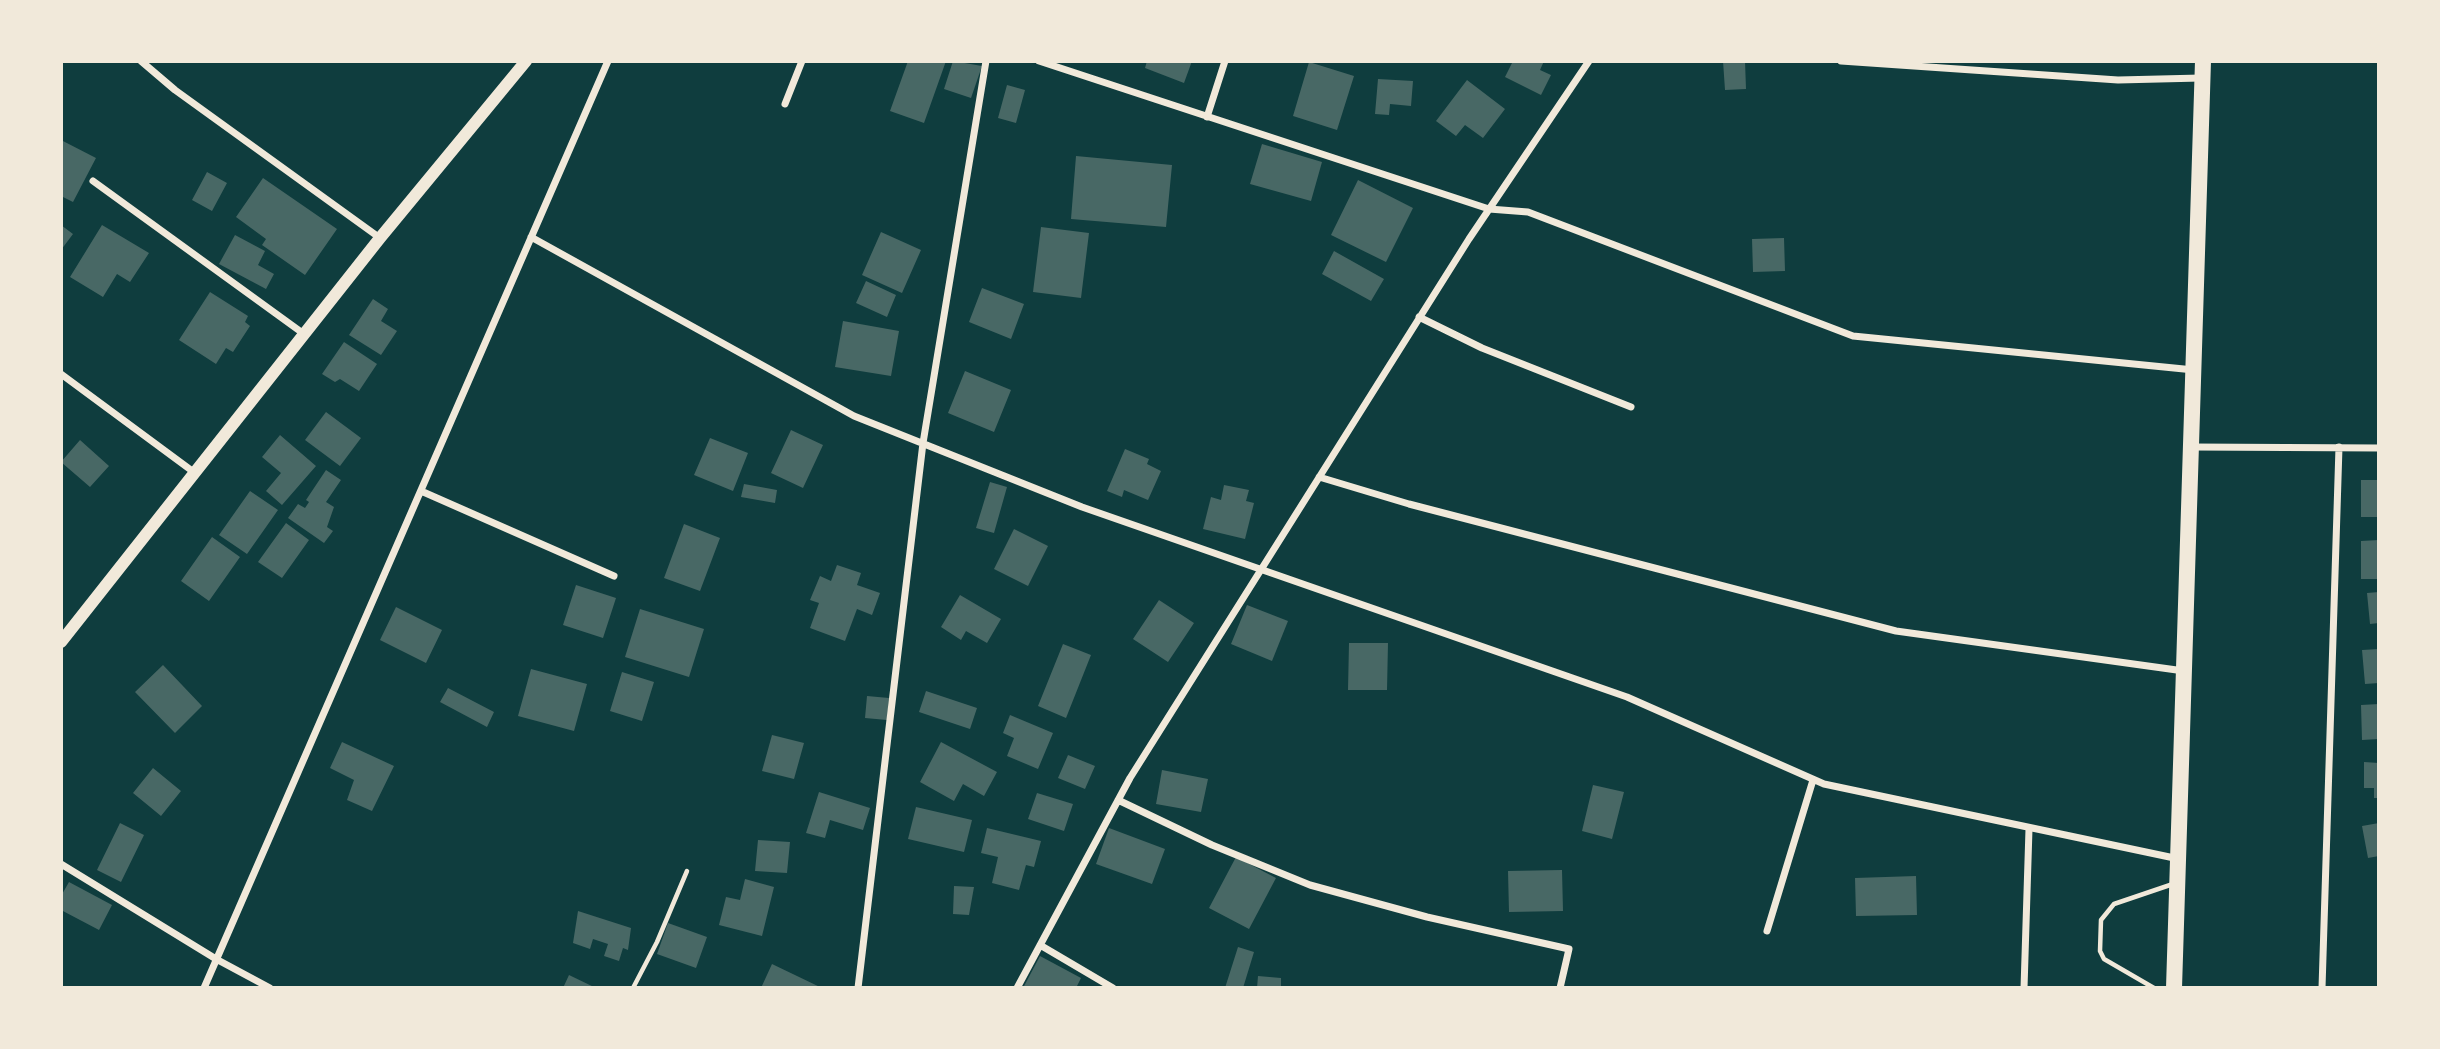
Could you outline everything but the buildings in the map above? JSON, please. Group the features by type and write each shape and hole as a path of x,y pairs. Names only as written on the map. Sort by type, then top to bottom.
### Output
{"main road":[{"path":"2174,988 2203,61"}],"street":[{"path":"141,61 175,90 380,238"},
{"path":"61,642 380,238 526,61"},
{"path":"204,988 608,61"},
{"path":"785,104 802,61"},
{"path":"858,988 923,443 986,61"},
{"path":"1039,61 1489,209 1528,212 1853,336 2194,370"},
{"path":"1207,117 1225,61"},
{"path":"1017,988 1118,800 1419,317 1589,61"},
{"path":"1841,61 2118,80 2202,78"},
{"path":"93,181 304,334"},
{"path":"531,237 854,416 1082,508 1627,696 1813,780 2029,829 2180,859"},
{"path":"1419,317 1482,348 1631,407"},
{"path":"61,374 195,473"},
{"path":"2192,447 2379,448"},
{"path":"2322,988 2339,447"},
{"path":"1319,477 1409,504 1896,631 2185,671"},
{"path":"421,491 614,576"},
{"path":"1767,931 1813,780"},
{"path":"1118,800 1212,845 1310,885 1427,917 1570,949 1560,988"},
{"path":"2024,988 2029,829"},
{"path":"61,864 216,959 270,988"},
{"path":"1040,945 1113,988"}],"lane":[{"path":"633,988 687,871"},
{"path":"2154,988 2104,959 2100,951 2101,920 2114,904 2179,882"}]}
